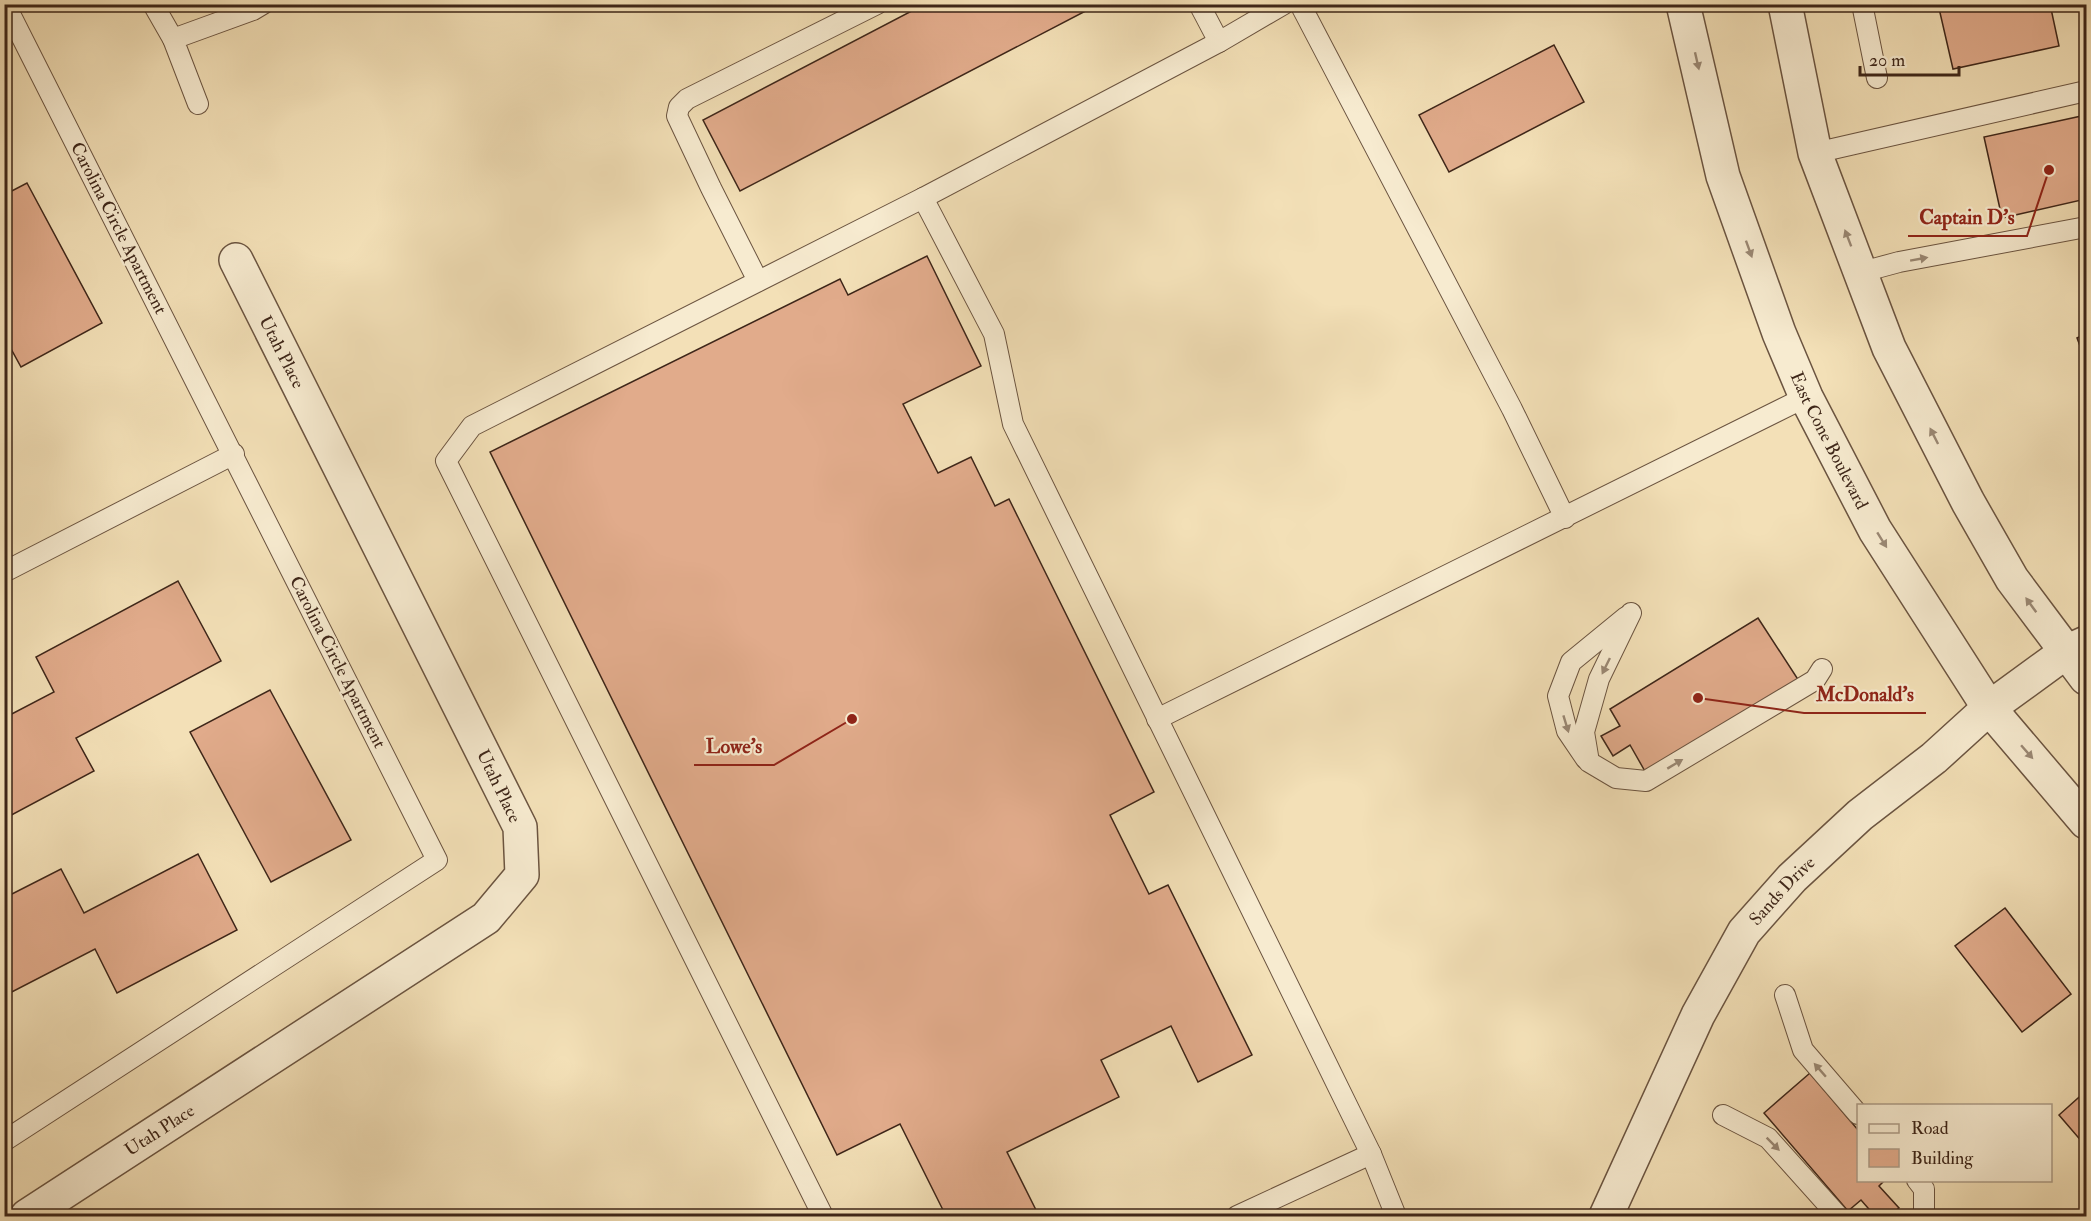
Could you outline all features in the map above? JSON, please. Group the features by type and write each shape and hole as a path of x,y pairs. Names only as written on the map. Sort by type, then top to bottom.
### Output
{"street":[{"name":"East Cone Boulevard","path":"1683,4 1723,176 1779,333 1806,397 1875,530 1989,708 2086,822"},
{"path":"1785,4 1815,153 1889,348 1968,502 2012,579 2080,650 2086,678"},
{"name":"Utah Place","path":"27,1216 486,918 522,875 520,827 236,260"},
{"name":"Sands Drive","path":"1606,1216 1698,1015 1744,932 1792,878 1860,815 1934,758 1989,708 2080,650"}],"lane":[{"name":"Carolina Circle Apartment","path":"4,1140 437,860 5,4"},
{"path":"153,4 173,39 198,104"},
{"path":"173,39 253,10 263,4"},
{"path":"758,281 677,116 679,107 687,99 877,4"},
{"path":"1199,4 1219,42"},
{"path":"823,1216 446,461 472,426 923,198 1219,42 1284,4"},
{"path":"1300,4 1512,410 1565,518"},
{"path":"1862,4 1877,78"},
{"path":"1815,153 2086,91"},
{"path":"923,198 994,334 1013,424 1371,1154 1396,1216"},
{"path":"1862,272 1899,262 2086,227"},
{"path":"1157,719 1806,397"},
{"path":"4,572 234,454"},
{"path":"1588,762 1584,732 1590,711 1599,680 1631,613 1571,662 1558,696 1567,731 1578,750 1588,762 1616,778 1646,781 1815,680 1822,669"},
{"path":"1785,995 1803,1050 1857,1113"},
{"path":"1723,1115 1768,1138 1838,1216"},
{"path":"1237,1216 1371,1154"},
{"path":"1919,1182 1924,1189 1924,1216"}],"building":[{"path":"925,4 1099,4 740,191 703,120"},
{"path":"1938,4 2050,4 2059,46 1953,69"},
{"path":"1554,45 1584,102 1449,172 1419,115"},
{"path":"2086,115 2086,199 2002,218 1984,137"},
{"path":"27,183 102,323 21,367 4,336 4,195"},
{"path":"927,256 981,366 903,404 938,473 971,457 995,506 1009,499 1154,792 1110,815 1149,894 1168,885 1252,1055 1198,1082 1171,1026 1101,1060 1119,1097 1007,1152 1039,1216 946,1216 900,1124 837,1155 490,452 840,279 848,295"},
{"path":"2086,334 2086,362 2077,338"},
{"path":"178,581 221,661 76,738 94,771 4,819 4,718 54,692 36,657"},
{"path":"1758,618 1799,681 1646,773 1630,745 1613,756 1601,736 1620,726 1610,709"},
{"path":"270,690 351,840 271,882 190,732"},
{"path":"198,854 237,930 117,993 95,949 4,996 4,898 61,869 84,913"},
{"path":"2005,908 2071,994 2022,1032 1955,946"},
{"path":"1810,1073 1857,1129 1857,1182 1883,1182 1879,1186 1899,1208 1889,1216 1875,1216 1861,1200 1848,1211 1764,1113"},
{"path":"2086,1091 2086,1140 2083,1143 2059,1115"}],"place":[{"name":"Captain D's","path":"2049,170"},
{"name":"McDonald's","path":"1698,698"},
{"name":"Lowe's","path":"852,719"}]}
